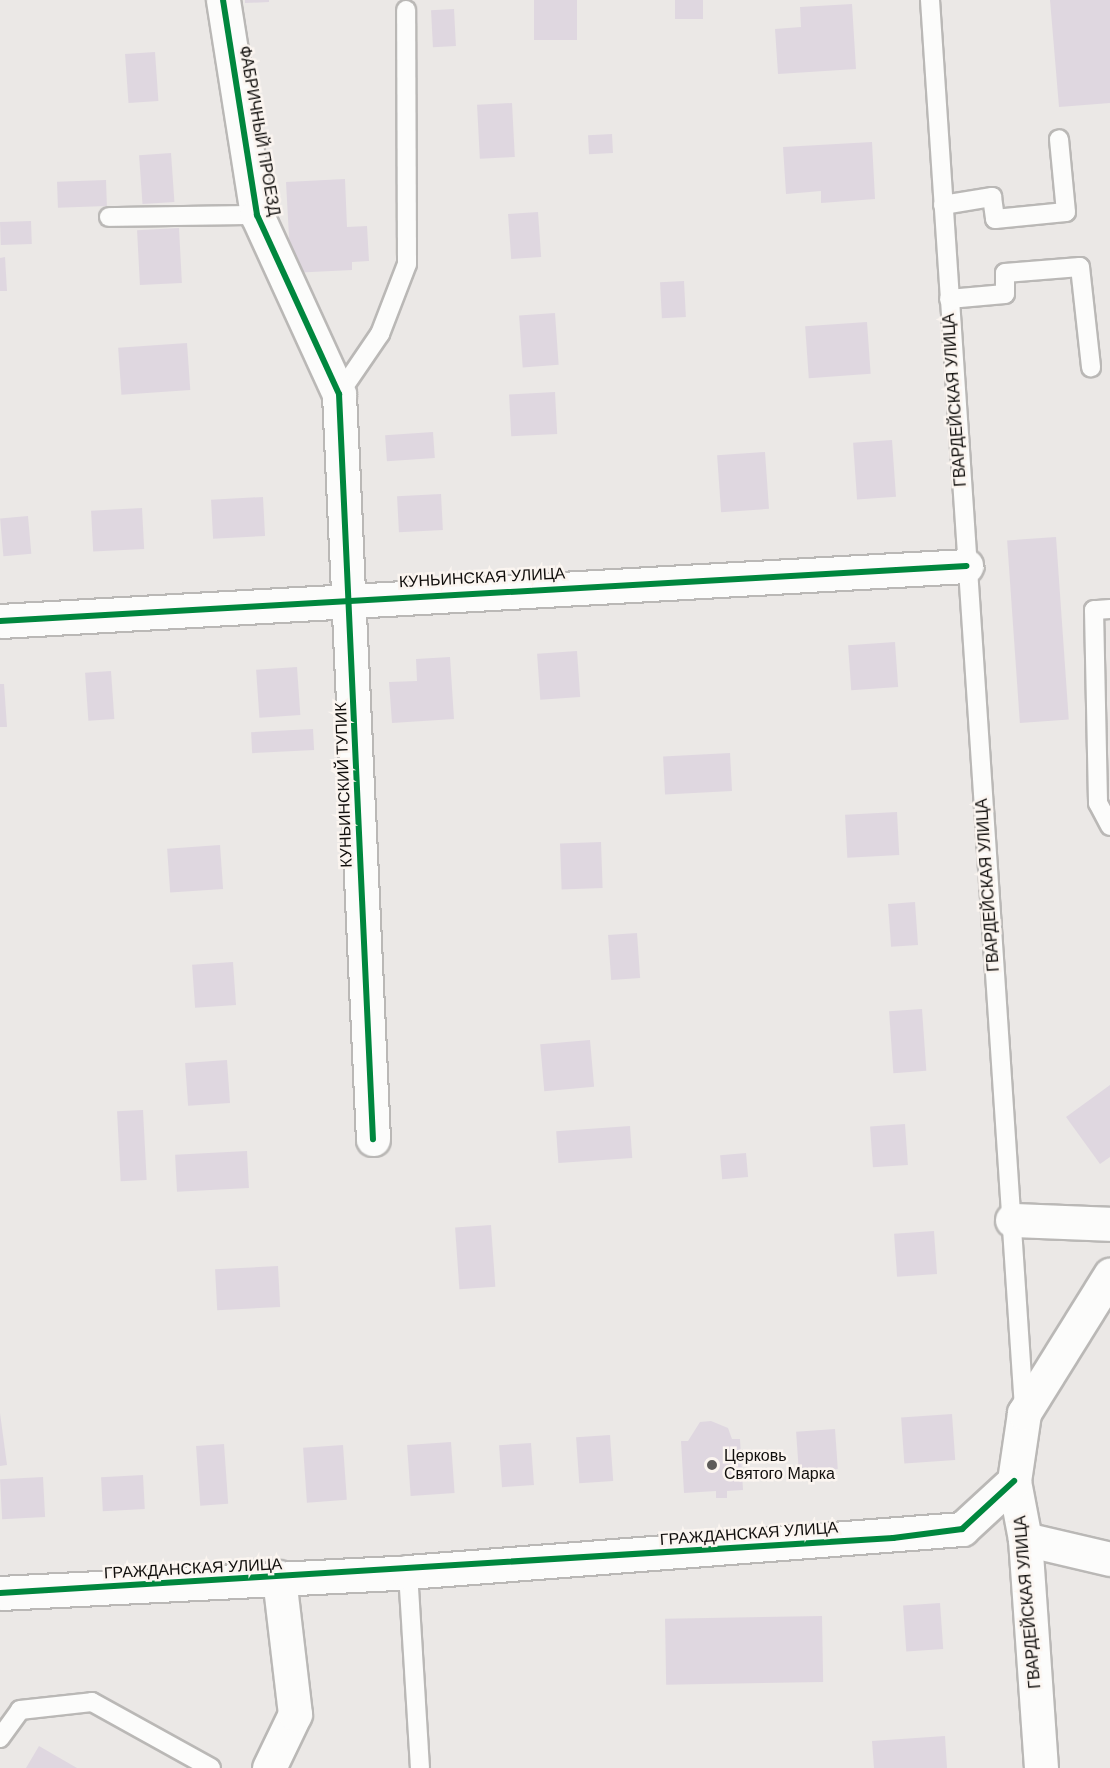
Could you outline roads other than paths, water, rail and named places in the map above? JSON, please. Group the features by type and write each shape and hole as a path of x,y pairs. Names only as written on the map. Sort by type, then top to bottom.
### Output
{"street":[{"name":"ФАБРИЧНЫЙ ПРОЕЗД","path":"223,0 257,215 339,394"},
{"name":"КУНЬИНСКИЙ ТУПИК","path":"339,394 352,598 373,1139"},
{"name":"КУНЬИНСКАЯ УЛИЦА","path":"0,621 352,598 966,566"},
{"path":"1012,1220 1110,1224"},
{"path":"1024,1413 1110,1275"},
{"name":"ГВАРДЕЙСКАЯ УЛИЦА","path":"1024,1413 1014,1481 1025,1539 1041,1768"},
{"name":"ГРАЖДАНСКАЯ УЛИЦА","path":"0,1593 408,1572 962,1529 1014,1481"},
{"path":"1025,1539 1110,1559"},
{"path":"269,1768 295,1714 279,1577"}],"lane":[{"name":"ГВАРДЕЙСКАЯ УЛИЦА","path":"930,0 1024,1413"},
{"path":"339,394 380,334 407,264 406,10"},
{"path":"943,205 992,197 995,219 1066,212 1059,139"},
{"path":"109,217 257,215"},
{"path":"949,299 1005,294 1005,273 1080,267 1091,367"},
{"path":"1110,609 1094,610 1098,803 1110,826"},
{"path":"408,1572 420,1768"},
{"path":"0,1738 20,1710 92,1702 212,1768"}],"place":[{"name":"Церковь Святого Марка","path":"712,1465"}]}
